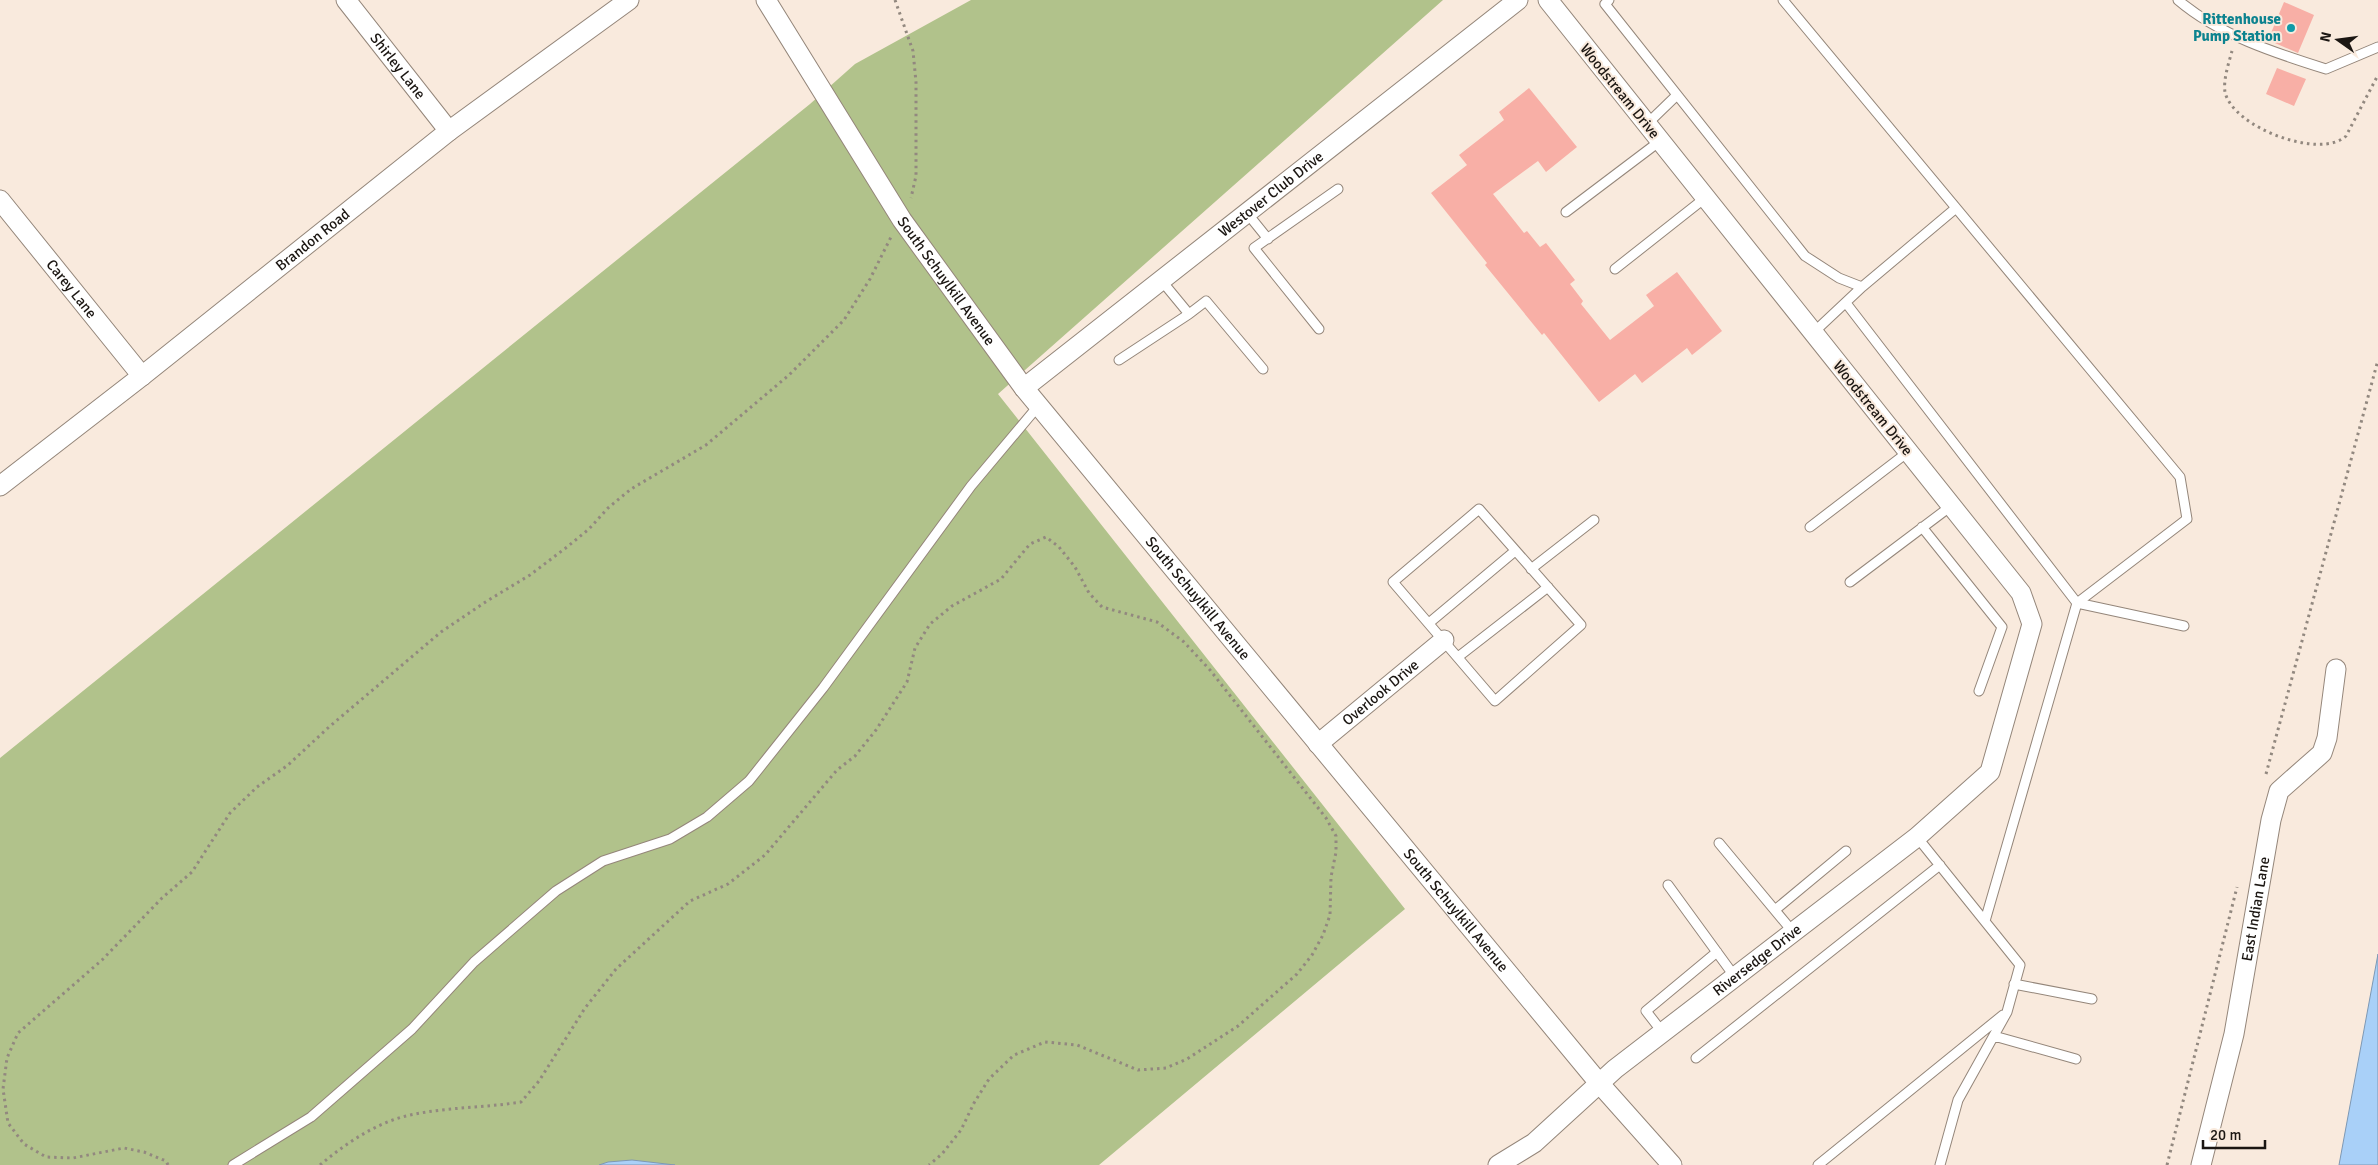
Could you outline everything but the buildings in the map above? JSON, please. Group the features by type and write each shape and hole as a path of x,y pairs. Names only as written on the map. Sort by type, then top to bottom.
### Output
{"street":[{"name":"Shirley Lane","path":"346,0 449,131"},
{"name":"Brandon Road","path":"0,486 142,376 449,131 628,0"},
{"name":"South Schuylkill Avenue","path":"766,0 901,218 1024,388 1599,1083 1672,1165"},
{"name":"Westover Club Drive","path":"1024,388 1518,0"},
{"name":"Woodstream Drive","path":"1548,0 2021,593 2032,624 1990,772 1917,837"},
{"name":"Carey Lane","path":"0,200 142,376"},
{"name":"Overlook Drive","path":"1318,744 1444,640"},
{"name":"East Indian Lane","path":"2201,1165 2234,1034 2271,820 2279,791 2322,753 2327,738 2336,669"},
{"name":"Riversedge Drive","path":"1498,1165 1534,1143 1599,1083 1917,837"}],"lane":[{"path":"1609,0 1605,4 1805,256 1840,278 1862,287"},
{"path":"1783,0 2180,477 2187,520 2077,603 1985,921"},
{"path":"2178,0 2195,15 2237,36 2326,70 2378,48"},
{"path":"1647,124 1677,95"},
{"path":"1566,212 1660,141"},
{"path":"1319,329 1254,248 1338,189"},
{"path":"1615,269 1705,198"},
{"path":"1814,333 1862,287 1956,208"},
{"path":"1246,213 1268,238"},
{"path":"1161,280 1189,314"},
{"path":"1119,360 1206,301 1263,370"},
{"path":"1846,303 2077,603 2184,626"},
{"path":"233,1165 311,1117 412,1029 474,962 556,891 603,861 670,839 707,816 749,781 823,688 972,486 1039,405"},
{"path":"1810,527 1908,452"},
{"path":"1850,582 1951,506"},
{"path":"1479,510 1516,551 1581,625 1495,701 1393,582 1479,510"},
{"path":"1531,569 1594,520"},
{"path":"1922,527 2002,627 1979,690"},
{"path":"1429,623 1516,551"},
{"path":"1458,657 1548,588"},
{"path":"1917,837 2020,965 2007,1012 1978,1060 1958,1100 1940,1165"},
{"path":"1719,842 1793,932"},
{"path":"1775,910 1846,851"},
{"path":"1696,1058 1940,865"},
{"path":"1668,885 1735,977"},
{"path":"1663,1033 1646,1010 1717,952"},
{"path":"2014,984 2092,999"},
{"path":"1818,1165 2007,1012"},
{"path":"1994,1036 2076,1059"}],"path":[{"path":"168,1165 166,1161 144,1152 124,1148 73,1158 46,1157 24,1144 8,1123 3,1089 7,1058 18,1033 102,960 162,898 192,872 230,814 257,787 288,765 329,727 442,632 487,601 530,575 589,529 608,508 631,489 706,445 788,375 844,320 870,279 911,198 916,176 916,82 913,51 895,0"},
{"path":"2237,36 2230,58 2225,92 2231,105 2240,117 2268,133 2314,144 2341,141 2352,128 2378,76"},
{"path":"2265,779 2378,360"},
{"path":"320,1165 340,1148 374,1128 405,1116 448,1109 521,1102 539,1081 585,1008 616,969 690,901 728,884 765,854 837,770 855,756 881,723 907,682 914,648 930,624 952,606 1001,579 1030,544 1046,537 1064,553 1075,567 1089,593 1102,607 1157,622 1184,642 1210,670 1326,818 1336,836 1336,852 1331,877 1330,915 1323,935 1312,955 1296,974 1238,1026 1187,1059 1166,1068 1138,1070 1077,1045 1045,1042 1014,1055 989,1079 961,1130 942,1154 929,1165"},
{"path":"2167,1165 2238,883"}],"green space":[{"path":"971,0 1443,0 998,394 1405,909 1099,1165 0,1165 0,758 810,104 855,64"}],"water":[{"path":"2378,954 2378,1165 2339,1165"},
{"path":"632,1160 675,1165 599,1165 608,1162"}],"place":[{"name":"Rittenhouse Pump Station","path":"2291,28"}]}
